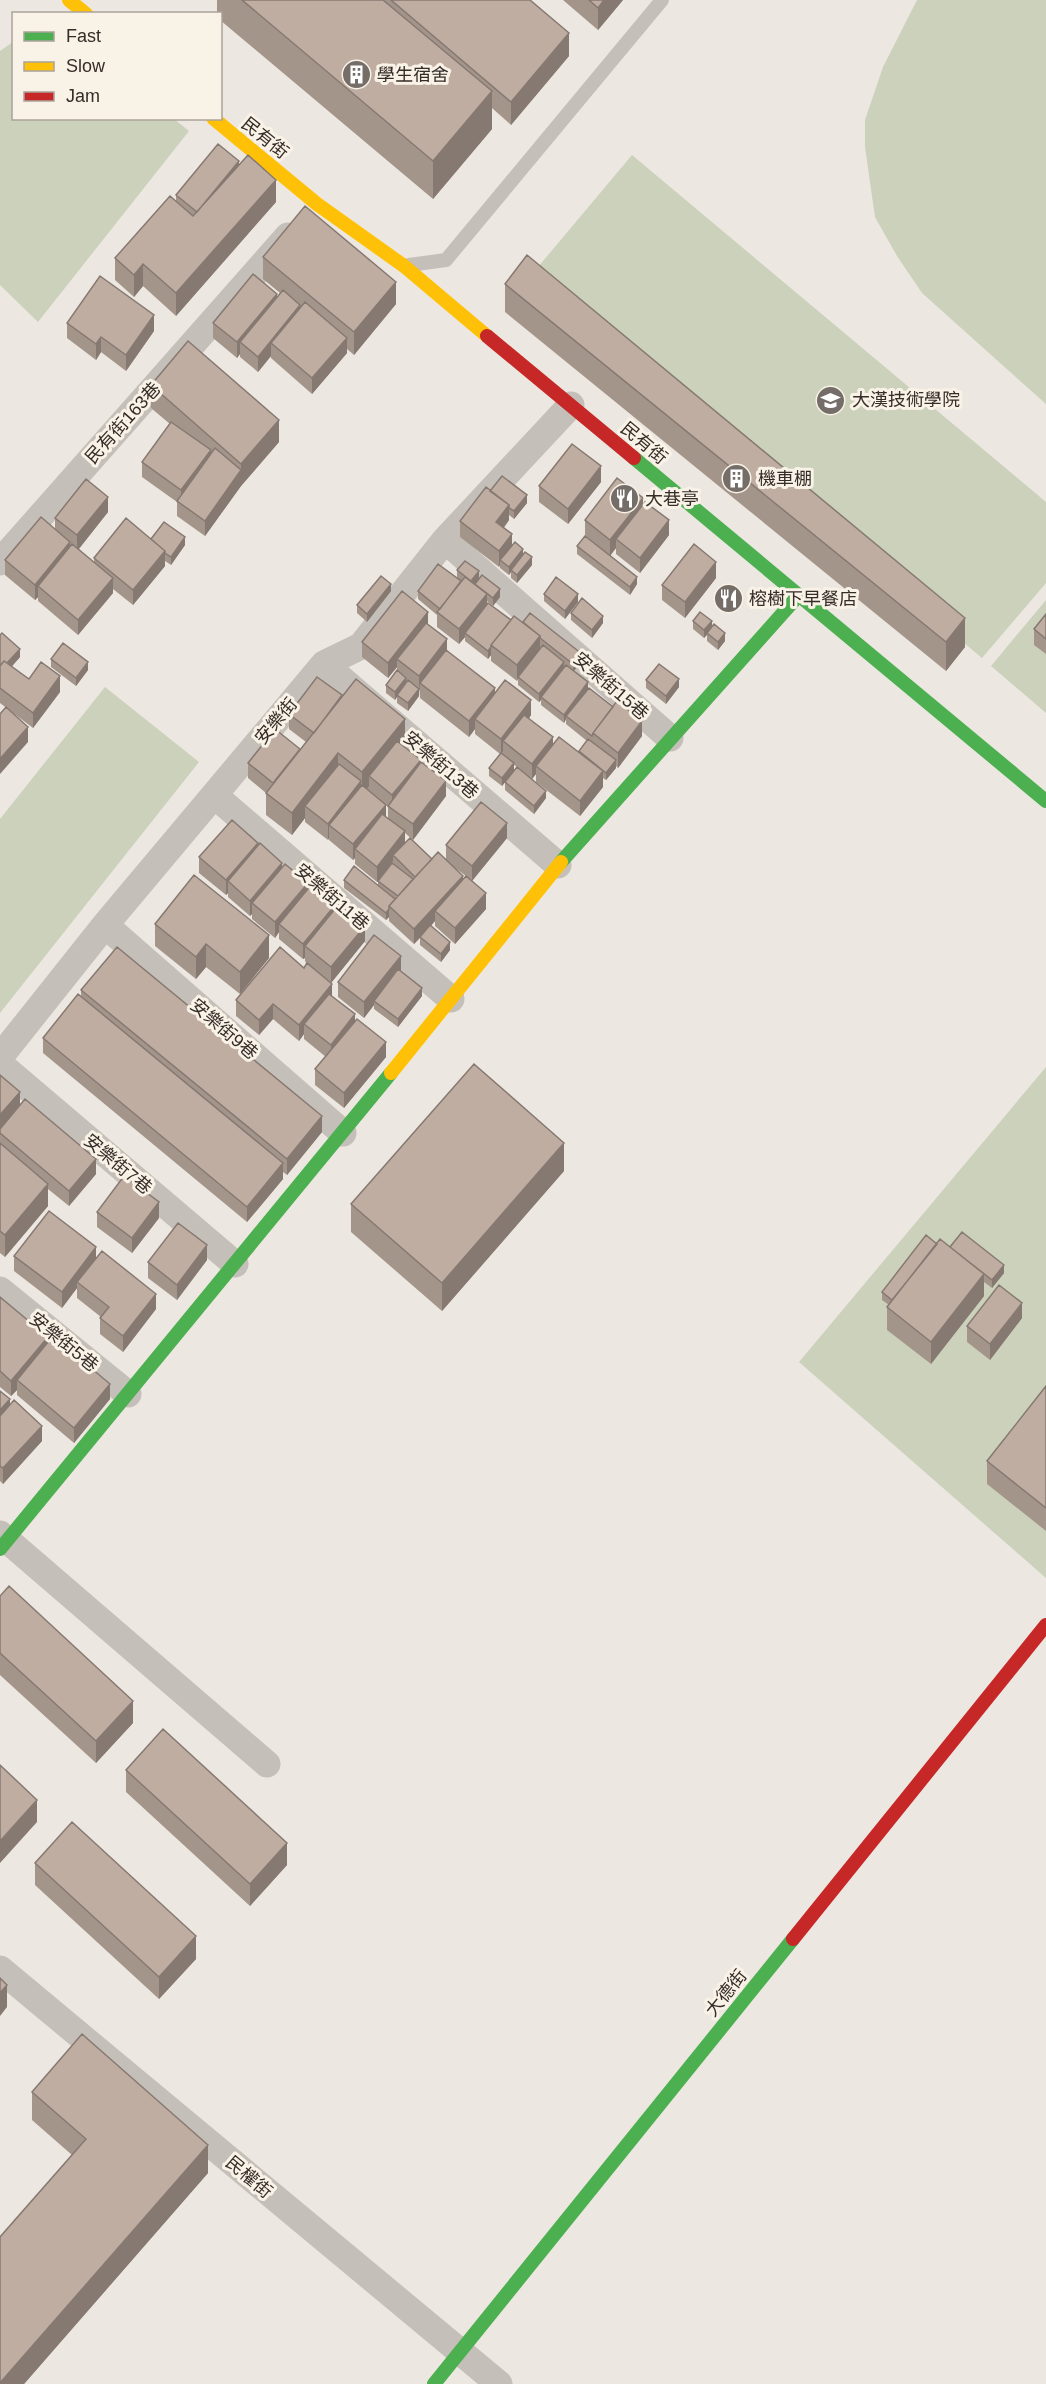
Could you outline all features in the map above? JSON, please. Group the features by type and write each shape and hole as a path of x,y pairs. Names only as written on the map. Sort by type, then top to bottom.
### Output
{"street":[{"path":"69,0 84,12"},
{"name":"民有街","path":"215,120 317,204 404,266 1046,801"},
{"name":"民有街163巷","path":"0,562 317,204"},
{"name":"安樂街","path":"0,1057 105,925 324,664 361,646 445,540 571,405"},
{"name":"安樂街15巷","path":"445,540 669,738"},
{"path":"267,1764 2,1541 128,1394 343,1133 558,865 798,596"},
{"name":"安樂街13巷","path":"324,664 558,865"},
{"name":"安樂街11巷","path":"214,795 451,999"},
{"name":"安樂街9巷","path":"105,925 343,1133"},
{"name":"安樂街7巷","path":"0,1064 235,1264"},
{"name":"安樂街5巷","path":"0,1290 128,1394"},
{"name":"大德街","path":"434,2384 1046,1624"},
{"name":"民權街","path":"0,1970 499,2384"}],"lane":[{"path":"404,266 446,260 662,0"}],"green space":[{"path":"917,0 1046,0 1046,404 922,293 897,256 875,217 865,147 865,120 883,67"},
{"path":"12,43 12,120 175,120 189,131 38,322 0,285 0,51"},
{"path":"632,155 1046,502 1046,583 982,658 528,279"},
{"path":"1046,600 1046,713 991,666"},
{"path":"105,687 199,762 0,1013 0,819"},
{"path":"1046,1067 1046,1578 799,1362"}],"building":[{"path":"242,0 383,0 492,91 433,161"},
{"name":"學生宿舍","path":"391,0 530,0 569,33 511,102"},
{"path":"589,0 604,0 598,8"},
{"path":"218,144 239,161 197,212 176,195"},
{"path":"248,155 276,180 176,293 143,264 134,275 115,258 170,196 193,216"},
{"path":"305,206 396,282 354,332 263,257"},
{"path":"527,255 965,618 946,642 505,284"},
{"path":"253,274 277,294 237,342 213,323"},
{"path":"100,276 154,315 126,355 101,337 96,344 67,323"},
{"path":"283,290 300,305 258,357 240,342"},
{"path":"305,302 347,338 312,378 271,343"},
{"path":"188,341 279,420 241,464 151,385"},
{"path":"171,422 211,450 181,490 142,462"},
{"path":"572,444 601,466 568,509 539,486"},
{"path":"215,448 241,470 205,521 177,501"},
{"path":"502,476 527,495 514,511 490,491"},
{"path":"617,478 643,498 610,540 585,520"},
{"path":"86,479 108,497 77,535 55,518"},
{"path":"486,487 509,505 496,522 512,534 499,551 460,521"},
{"path":"645,502 669,520 640,558 616,539"},
{"path":"41,517 70,542 35,585 5,560"},
{"path":"126,518 165,551 133,590 94,558"},
{"path":"164,522 185,537 171,557 151,539"},
{"path":"585,536 637,577 630,587 577,546"},
{"path":"515,542 523,549 509,567 500,560"},
{"path":"72,544 113,578 78,620 38,586"},
{"path":"694,544 716,562 685,602 662,585"},
{"path":"525,552 532,557 517,575 511,570"},
{"path":"465,561 479,571 471,581 457,570"},
{"path":"438,564 461,581 440,609 418,591"},
{"path":"482,575 500,589 493,598 475,584"},
{"path":"381,576 391,584 367,614 357,605"},
{"path":"465,577 487,594 459,629 437,612"},
{"path":"556,577 578,594 565,611 544,594"},
{"path":"402,591 428,612 388,663 362,642"},
{"path":"582,598 603,616 592,630 571,613"},
{"path":"488,603 511,620 488,651 465,633"},
{"path":"700,612 712,621 704,630 693,621"},
{"path":"530,613 582,654 573,664 523,622"},
{"path":"1046,614 1046,639 1034,629"},
{"path":"514,616 540,636 517,665 491,645"},
{"path":"426,623 447,639 419,676 397,659"},
{"path":"714,624 725,633 718,642 707,633"},
{"path":"2,633 20,649 7,663 4,661 0,666 0,635"},
{"path":"63,643 88,662 76,678 51,659"},
{"path":"543,645 564,662 539,694 518,677"},
{"path":"446,650 495,688 469,721 420,683"},
{"path":"4,661 29,679 41,662 60,676 33,713 0,688 0,666"},
{"path":"659,664 679,679 666,696 646,680"},
{"path":"566,665 588,682 564,715 541,697"},
{"path":"397,670 406,678 395,692 386,685"},
{"path":"317,677 342,695 314,733 289,714"},
{"path":"356,679 405,719 362,772 338,753 292,813 266,793"},
{"path":"408,680 419,689 408,703 397,695"},
{"path":"505,680 531,700 501,739 475,719"},
{"path":"589,688 613,707 592,736 566,716"},
{"path":"617,701 642,721 618,753 593,733"},
{"path":"6,707 28,727 0,759 0,714"},
{"path":"524,715 553,737 532,764 503,741"},
{"path":"275,729 300,749 273,783 248,763"},
{"path":"559,737 603,771 580,801 536,766"},
{"path":"588,739 616,760 606,773 579,751"},
{"path":"397,741 421,760 392,795 369,776"},
{"path":"501,753 514,763 502,778 489,768"},
{"path":"421,762 446,781 413,824 388,806"},
{"path":"339,764 361,781 328,824 305,806"},
{"path":"517,767 546,791 534,806 505,782"},
{"path":"362,785 386,805 353,844 329,825"},
{"path":"481,802 507,823 472,866 446,845"},
{"path":"382,814 405,831 377,867 355,849"},
{"path":"232,820 258,843 226,880 199,857"},
{"path":"410,838 432,859 415,877 393,855"},
{"path":"260,843 282,863 250,901 228,881"},
{"path":"438,852 463,876 414,929 389,906"},
{"path":"392,863 413,879 398,896 378,881"},
{"path":"285,864 308,883 275,922 252,903"},
{"path":"354,866 395,899 386,913 344,880"},
{"path":"194,875 269,935 240,972 206,944 196,957 155,924"},
{"path":"466,876 486,893 455,928 435,911"},
{"path":"312,884 336,904 303,944 279,924"},
{"path":"339,904 365,926 331,967 305,946"},
{"path":"430,925 450,942 441,954 420,937"},
{"path":"374,935 401,956 364,1002 338,982"},
{"path":"117,947 322,1116 287,1159 81,990"},
{"path":"280,947 304,968 307,963 332,984 299,1025 273,1004 259,1020 236,1000"},
{"path":"398,969 422,988 398,1019 374,1001"},
{"path":"78,994 283,1163 247,1207 43,1038"},
{"path":"329,994 355,1014 331,1045 304,1024"},
{"path":"357,1019 386,1042 344,1093 315,1069"},
{"path":"474,1064 564,1143 442,1283 351,1204"},
{"path":"0,1075 20,1092 0,1115"},
{"path":"25,1099 96,1159 69,1191 0,1133 0,1129"},
{"path":"0,1143 48,1184 5,1235 0,1231"},
{"path":"124,1176 159,1202 132,1238 97,1212"},
{"path":"49,1211 96,1247 62,1292 14,1256"},
{"path":"178,1223 207,1245 177,1285 148,1262"},
{"path":"962,1232 1004,1265 992,1280 950,1247"},
{"path":"926,1235 937,1244 892,1300 882,1292"},
{"path":"940,1239 984,1274 931,1342 887,1307"},
{"path":"102,1251 156,1294 123,1336 100,1318 109,1307 77,1282"},
{"path":"999,1285 1022,1303 990,1344 967,1326"},
{"path":"0,1297 48,1337 11,1381 0,1371"},
{"path":"53,1336 110,1384 74,1428 17,1380"},
{"path":"1046,1386 1046,1508 987,1461"},
{"path":"0,1391 10,1399 0,1410"},
{"path":"14,1400 42,1426 3,1468 0,1466 0,1416"},
{"path":"9,1586 133,1701 96,1741 0,1653 0,1596"},
{"path":"163,1729 287,1843 250,1884 126,1770"},
{"path":"0,1765 37,1800 0,1841"},
{"path":"72,1822 196,1936 159,1977 35,1863"},
{"path":"0,1978 7,1985 0,1993"},
{"path":"82,2034 208,2145 0,2383 0,2237 86,2139 32,2092"}],"traffic: fast":[{"path":"634,458 1046,801"},
{"path":"561,862 798,596"},
{"path":"0,1549 391,1073"},
{"path":"434,2384 793,1939"}],"traffic: slow":[{"path":"69,0 84,12"},
{"path":"215,120 317,204 404,266 487,336"},
{"path":"391,1073 561,862"}],"traffic: jam":[{"path":"487,336 634,458"},
{"path":"793,1939 1046,1625"}],"place":[{"name":"學生宿舍","path":"356,75"},
{"name":"大漢技術學院","path":"831,400"},
{"name":"機車棚","path":"737,479"},
{"name":"大巷亭","path":"624,499"},
{"name":"榕樹下早餐店","path":"728,599"}]}
